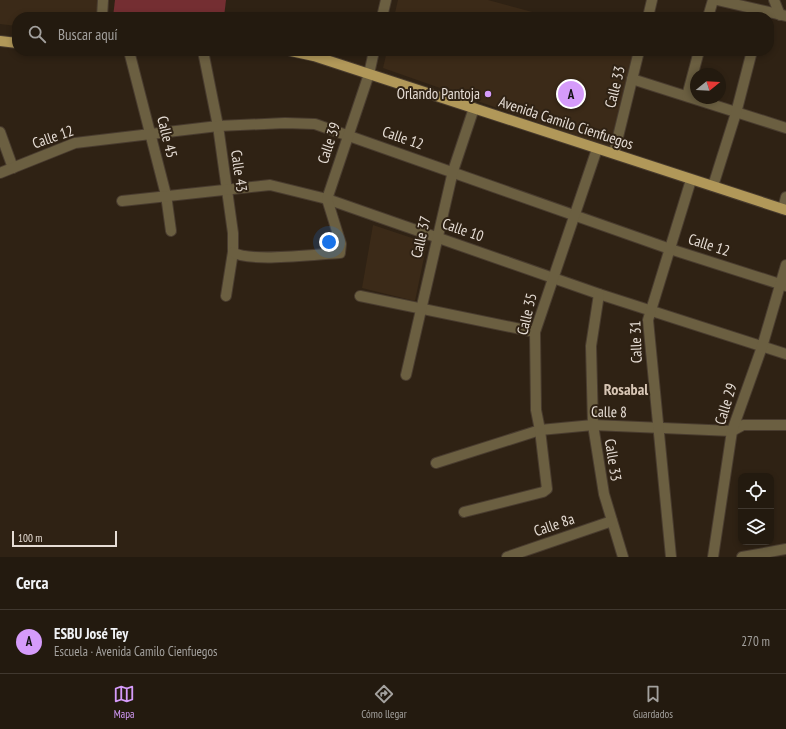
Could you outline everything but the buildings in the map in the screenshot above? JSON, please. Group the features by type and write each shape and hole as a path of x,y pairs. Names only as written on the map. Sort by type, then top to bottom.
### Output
{"main road":[{"path":"0,41 12,42"},
{"name":"Avenida Camilo Cienfuegos","path":"314,56 597,149 614,153 784,210"}],"street":[{"path":"102,12 103,0"},
{"path":"383,12 386,0"},
{"path":"649,12 652,0"},
{"path":"709,12 713,0"},
{"path":"717,0 756,12"},
{"path":"774,0 783,16"},
{"name":"Calle 45","path":"130,56 166,194 171,231"},
{"name":"Calle 43","path":"204,56 218,126 233,233 233,252 226,296"},
{"name":"Calle 39","path":"328,199 373,56"},
{"name":"Calle 33","path":"614,153 638,56"},
{"path":"687,96 698,56"},
{"path":"713,186 736,113 751,56"},
{"path":"632,79 786,128"},
{"name":"Calle 37","path":"406,375 436,236 453,171 474,108"},
{"name":"Calle 12","path":"0,173 75,143 218,126 285,123 315,124 453,171 670,249 783,285"},
{"path":"0,132 13,168"},
{"name":"Calle 35","path":"464,512 543,492 547,489 547,480 536,410 535,332 597,149"},
{"name":"Calle 31","path":"671,557 648,320 691,180"},
{"name":"Calle 10","path":"122,201 166,194 270,185 328,199 599,294 786,354"},
{"path":"784,210 786,197"},
{"path":"233,252 237,256 260,257 340,252 341,244 328,199"},
{"name":"Calle 29","path":"713,557 732,431 783,285 786,265"},
{"name":"Calle 33","path":"599,294 591,346 593,425 604,494 623,557"},
{"path":"360,296 420,310 535,332"},
{"name":"Calle 8","path":"436,463 540,430 593,425 732,431 743,425 786,425"},
{"name":"Calle 8a","path":"507,557 612,520"},
{"path":"742,557 786,549"}],"shaded area":[{"path":"0,0 98,0 97,12 12,12 12,25 0,24"},
{"path":"115,0 226,0 225,12 114,12"},
{"path":"398,0 488,0 532,12 395,12"},
{"path":"386,56 633,56 611,148 383,68"},
{"path":"373,225 427,243 415,301 362,288"}],"place":[{"name":"Orlando Pantoja","path":"488,94"},
{"name":"ESBU José Tey","path":"571,94"}],"district":[{"name":"Rosabal","path":"626,389"}]}
